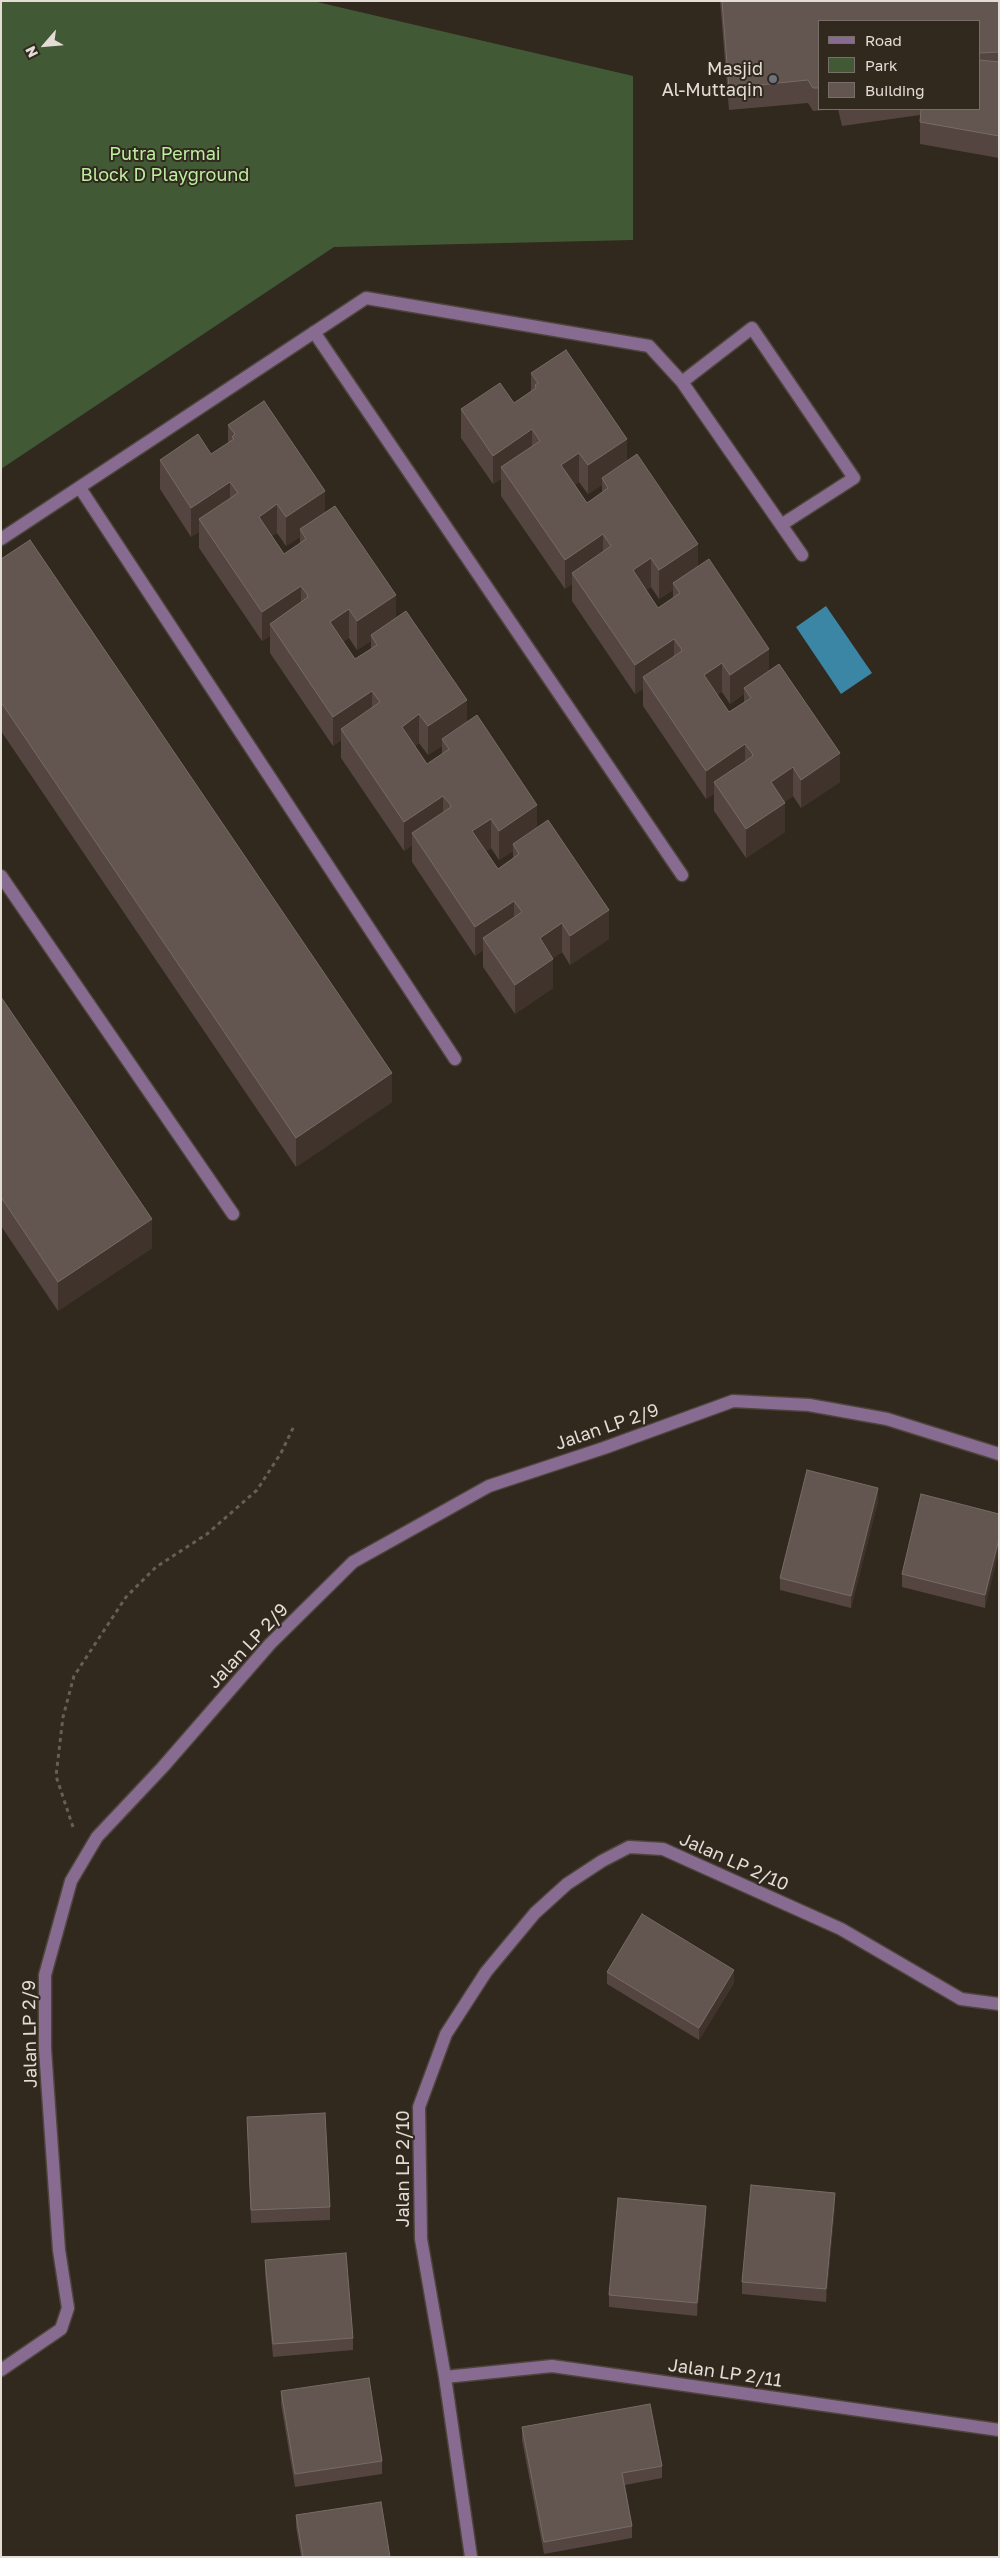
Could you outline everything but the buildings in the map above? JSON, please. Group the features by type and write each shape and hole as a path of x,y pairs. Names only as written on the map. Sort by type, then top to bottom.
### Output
{"street":[{"path":"1,539 366,298 649,346 682,382 802,555"},
{"path":"682,382 752,328 854,478 781,525"},
{"path":"314,332 682,875"},
{"path":"80,488 455,1059"},
{"path":"1,876 233,1214"},
{"name":"Jalan LP 2/9","path":"1,2370 61,2329 68,2308 59,2250 44,2049 46,1975 71,1881 97,1838 162,1768 270,1644 353,1562 489,1486 604,1448 733,1401 809,1405 887,1419 999,1454"},
{"name":"Jalan LP 2/10","path":"470,2557 445,2377 421,2239 419,2107 446,2034 486,1972 535,1913 581,1874 629,1847 663,1849 841,1930 961,1999 999,2004"},
{"name":"Jalan LP 2/11","path":"445,2377 552,2366 999,2430"}],"path":[{"path":"90,1848 70,1823 56,1776 63,1717 74,1676 132,1591 156,1567 207,1534 257,1490 281,1453 294,1426"}],"green space":[{"name":"Putra Permai Block D Playground","path":"1,1 313,1 633,76 633,240 334,247 1,469"}],"water":[{"path":"826,606 872,673 841,694 796,627"}],"place":[{"name":"Masjid Al-Muttaqin","path":"773,79"}]}
